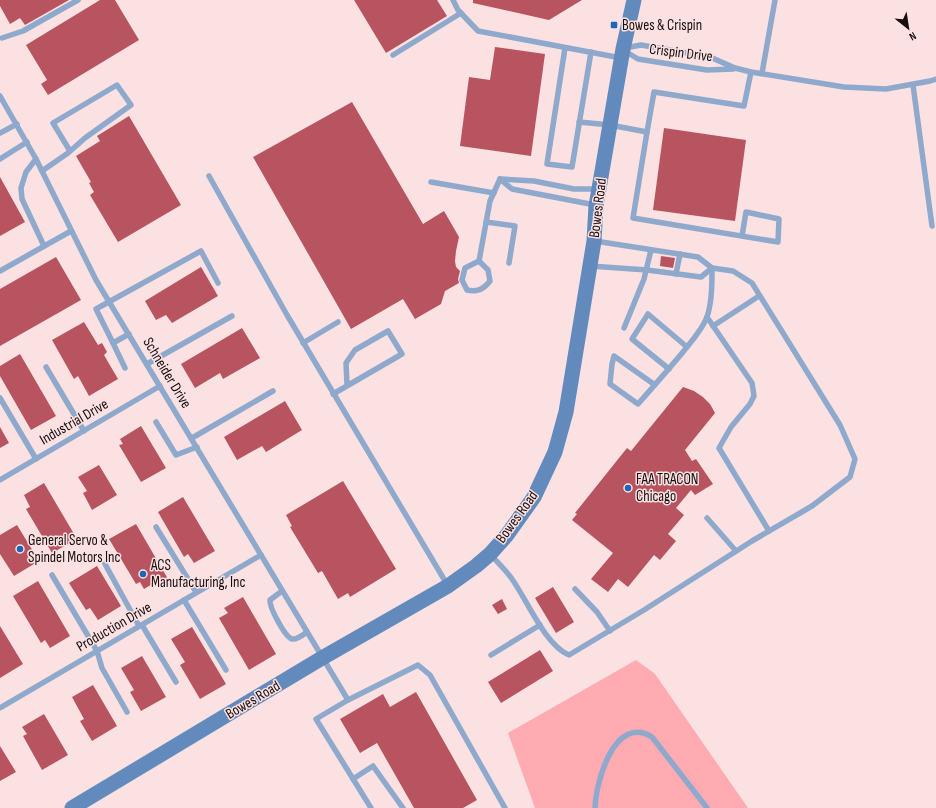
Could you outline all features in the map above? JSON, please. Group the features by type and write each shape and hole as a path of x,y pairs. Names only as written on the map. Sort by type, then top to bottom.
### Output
{"main road":[{"name":"Bowes Road","path":"72,808 322,658 448,586 490,554 507,535 534,497 555,452 566,412 594,241 596,206 622,53 634,0"}],"lane":[{"path":"1,38 23,31 78,0"},
{"path":"452,0 461,13 478,31 591,52 622,53"},
{"path":"762,73 775,0"},
{"path":"393,55 461,13"},
{"name":"Crispin Drive","path":"622,53 641,45 710,57 735,68 751,72 844,87 886,89 936,79"},
{"path":"565,48 547,164 572,167 591,52"},
{"name":"Crispin Drive","path":"622,53 638,59 708,70 735,68"},
{"path":"742,236 746,212 779,220 778,242 633,218 654,92 744,106 751,72"},
{"path":"913,84 932,226"},
{"path":"42,171 70,151 85,138 131,105 117,85 54,123 70,151"},
{"name":"Schneider Drive","path":"0,96 36,159 96,280 348,700"},
{"path":"579,122 610,125 647,132"},
{"path":"0,133 16,124"},
{"path":"0,159 27,142"},
{"path":"36,159 26,172 21,188 22,199 44,246"},
{"path":"209,176 303,343 448,586"},
{"path":"500,179 534,181 574,189 599,189"},
{"path":"479,261 490,201 500,179"},
{"path":"500,179 512,189 596,206"},
{"path":"431,182 494,193"},
{"path":"486,222 515,226 509,263"},
{"path":"0,271 71,231"},
{"path":"490,554 512,578 540,625 561,652 569,655 610,631 768,531 812,506 850,476 855,459 840,424 752,283 733,271 712,268 698,257 594,241"},
{"path":"624,328 647,270 651,250"},
{"path":"125,368 96,309 201,251 218,283"},
{"path":"676,274 680,254"},
{"path":"479,261 488,270 490,281 485,288 475,292 467,290 462,280 465,268 479,261"},
{"path":"590,266 647,270 702,277 712,268"},
{"path":"655,385 614,356 610,384 638,404 655,385 669,369 697,335 707,317 711,297 712,268"},
{"path":"713,326 759,296"},
{"path":"669,369 632,339 648,314 687,347"},
{"path":"147,364 232,316"},
{"path":"707,317 752,383 754,396 750,404 731,427 718,448 768,531"},
{"path":"303,343 338,322"},
{"path":"333,394 402,354 388,331 355,350 346,363 347,385"},
{"path":"113,343 129,334"},
{"path":"46,367 84,431"},
{"name":"Industrial Drive","path":"0,480 160,386"},
{"path":"192,438 273,391"},
{"path":"0,398 36,459"},
{"path":"156,422 176,456 197,447"},
{"path":"707,518 736,552"},
{"path":"156,527 196,592"},
{"name":"Production Drive","path":"0,708 261,555"},
{"path":"105,564 140,625 176,682"},
{"path":"52,575 97,651 102,668 127,712"},
{"path":"575,590 597,612 610,631"},
{"path":"282,591 270,600 270,605 282,627 288,636 294,639 307,632"},
{"path":"184,600 226,670"},
{"path":"491,655 540,625"},
{"path":"371,808 316,719 348,700 418,665 430,675 504,808"},
{"path":"595,808 597,786 603,766 613,748 621,739 637,732 644,733 652,737 707,808"},
{"path":"353,779 373,766 403,808"}],"shaded area":[{"path":"636,660 655,674 748,808 535,808 508,733"}],"building":[{"path":"0,0 69,0 25,25 20,18 10,24 0,6"},
{"path":"100,0 115,0 139,40 48,95 41,84 47,80 26,45"},
{"path":"354,0 437,0 447,16 386,53"},
{"path":"473,0 582,0 549,20 473,3"},
{"path":"495,47 545,54 531,156 460,146 469,77 490,80"},
{"path":"352,102 423,224 444,211 459,237 455,261 456,267 460,271 458,279 459,283 445,291 441,304 415,319 403,299 351,329 253,157"},
{"path":"129,116 181,205 118,242 90,195 94,192 89,183 91,182 76,156 100,141 97,136"},
{"path":"664,128 746,140 735,221 653,210"},
{"path":"0,177 25,222 0,236"},
{"path":"661,256 675,258 673,268 660,266"},
{"path":"56,257 81,300 0,346 0,289"},
{"path":"201,267 218,296 172,323 166,315 156,320 145,301"},
{"path":"84,322 98,345 102,343 107,352 104,355 118,379 89,396 78,376 74,379 52,340"},
{"path":"242,328 260,358 223,379 220,373 195,388 181,364"},
{"path":"20,354 56,416 31,430 0,376 0,366"},
{"name":"FAA TRACON Chicago","path":"683,387 694,391 703,397 710,404 715,413 685,450 692,461 696,459 713,484 695,495 691,490 676,508 684,515 668,534 676,541 660,560 654,555 628,587 618,579 608,592 591,579 613,553 572,520 577,514 575,513 627,448 631,451"},
{"path":"285,401 302,430 266,452 262,446 237,460 224,437"},
{"path":"141,426 166,468 141,482 119,445 123,444 120,439"},
{"path":"0,427 9,443 0,448"},
{"path":"99,465 117,495 92,510 83,493 87,491 78,477"},
{"path":"343,481 396,569 350,597 348,593 338,599 322,571 318,573 290,527 292,526 286,515"},
{"path":"44,483 77,539 52,553 26,509 30,507 24,495"},
{"path":"183,497 215,551 194,563 188,554 184,557 158,512"},
{"path":"136,524 168,579 156,586 154,583 144,589 140,582 136,584 109,539"},
{"path":"17,525 39,561 14,576 0,554 0,535"},
{"path":"97,566 121,606 98,620 90,608 86,610 69,583"},
{"path":"38,581 70,636 50,648 45,640 41,643 13,596"},
{"path":"553,587 574,622 556,633 535,598"},
{"path":"243,597 276,654 249,670 219,618 228,613 224,608"},
{"path":"502,599 507,609 498,614 492,605"},
{"path":"0,626 23,664 0,678"},
{"path":"192,627 226,684 200,699 180,665 185,662 171,639"},
{"path":"540,650 553,671 501,703 488,682"},
{"path":"142,656 166,697 141,711 130,692 134,690 121,668"},
{"path":"93,685 117,726 92,741 80,721 84,719 72,697"},
{"path":"416,692 477,800 463,808 414,808 377,743 360,753 340,719 383,694 390,707"},
{"path":"44,714 68,755 42,770 23,736 27,734 22,727"},
{"path":"0,746 16,772 0,781"}],"place":[{"name":"Bowes & Crispin","path":"614,25"},
{"name":"FAA TRACON Chicago","path":"628,488"},
{"name":"General Servo & Spindel Motors Inc","path":"20,549"},
{"name":"ACS Manufacturing, Inc","path":"143,574"}]}
